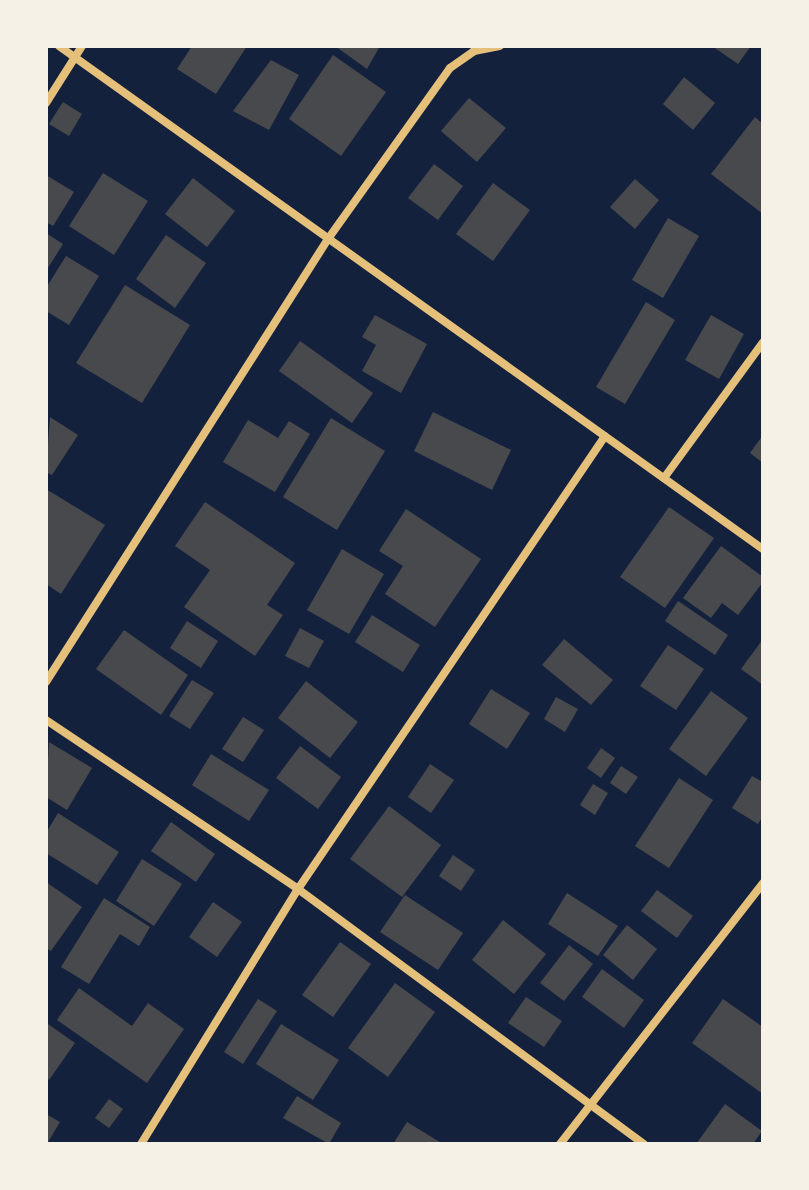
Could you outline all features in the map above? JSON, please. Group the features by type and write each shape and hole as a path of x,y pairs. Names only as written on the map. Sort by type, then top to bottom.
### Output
{"street":[{"path":"59,46 763,549"},
{"path":"46,103 82,46"},
{"path":"46,682 328,239 450,68 474,51 500,46"},
{"path":"664,478 763,342"},
{"path":"141,1144 298,889 605,436"},
{"path":"46,720 298,889 644,1144"},
{"path":"560,1144 763,883"}],"building":[{"path":"192,46 247,46 216,94 177,69"},
{"path":"335,46 380,46 367,69"},
{"path":"712,46 751,46 738,64"},
{"path":"333,55 386,92 341,156 289,119"},
{"path":"271,60 299,75 269,130 233,111"},
{"path":"684,77 715,103 693,130 663,104"},
{"path":"469,98 506,128 477,162 441,131"},
{"path":"63,102 82,114 69,136 49,124"},
{"path":"755,117 763,124 763,214 711,174"},
{"path":"434,164 463,186 438,220 408,198"},
{"path":"103,173 148,201 114,255 69,226"},
{"path":"46,175 74,192 53,226 46,222"},
{"path":"193,178 235,211 207,247 165,214"},
{"path":"635,179 659,200 635,229 610,207"},
{"path":"493,183 530,210 493,261 456,234"},
{"path":"668,218 699,236 663,298 632,280"},
{"path":"46,233 63,244 46,271"},
{"path":"166,235 206,263 175,308 136,279"},
{"path":"66,256 99,276 69,325 46,311 46,288"},
{"path":"125,285 190,325 142,403 76,363"},
{"path":"646,302 675,320 625,404 596,387"},
{"path":"375,315 427,344 401,393 362,371 376,345 362,337"},
{"path":"711,315 744,334 719,379 685,360"},
{"path":"300,341 373,393 352,423 279,371"},
{"path":"433,412 511,450 492,490 414,451"},
{"path":"50,417 78,435 52,475 46,472"},
{"path":"331,418 385,451 337,530 283,497"},
{"path":"248,420 278,438 289,421 310,434 275,492 223,462"},
{"path":"763,435 763,463 750,453"},
{"path":"46,489 105,525 61,594 46,584"},
{"path":"205,502 295,563 267,605 283,615 255,656 184,607 210,570 175,546"},
{"path":"669,507 714,538 665,608 620,577"},
{"path":"406,509 481,559 435,627 385,594 403,566 379,551"},
{"path":"721,546 763,577 763,582 738,615 722,603 711,618 683,598"},
{"path":"342,549 384,574 349,634 307,610"},
{"path":"678,601 728,635 715,655 665,621"},
{"path":"372,615 420,645 403,672 355,642"},
{"path":"187,621 218,641 201,668 170,648"},
{"path":"300,628 324,641 309,668 285,656"},
{"path":"124,630 188,675 161,715 96,669"},
{"path":"564,639 613,680 591,705 542,665"},
{"path":"763,639 763,685 741,669"},
{"path":"668,645 704,669 676,710 640,686"},
{"path":"192,680 214,693 190,729 169,716"},
{"path":"306,681 358,722 330,758 278,718"},
{"path":"491,689 530,713 507,749 469,724"},
{"path":"711,691 748,718 706,776 669,749"},
{"path":"556,697 578,709 565,732 544,719"},
{"path":"243,717 264,730 243,762 222,749"},
{"path":"49,742 92,768 67,810 46,797"},
{"path":"300,746 341,777 318,809 276,778"},
{"path":"601,748 615,758 601,778 587,768"},
{"path":"211,754 269,790 249,821 192,785"},
{"path":"430,764 454,780 431,813 408,797"},
{"path":"621,766 638,777 626,794 610,783"},
{"path":"752,776 763,782 763,816 758,824 732,808"},
{"path":"679,778 713,800 669,868 635,846"},
{"path":"593,784 608,793 595,815 580,805"},
{"path":"389,806 441,845 402,897 350,859"},
{"path":"58,813 119,852 97,885 46,853 46,833"},
{"path":"171,822 215,854 196,882 151,851"},
{"path":"453,855 475,870 461,891 439,876"},
{"path":"142,859 182,884 154,926 116,901"},
{"path":"46,882 82,907 51,951 46,948"},
{"path":"657,890 693,916 677,938 641,911"},
{"path":"567,893 618,926 598,956 548,924"},
{"path":"405,895 463,933 438,970 380,932"},
{"path":"104,898 150,927 139,946 120,934 89,984 61,967"},
{"path":"213,902 242,922 217,957 189,937"},
{"path":"503,920 546,954 514,994 472,960"},
{"path":"627,925 657,949 633,980 603,955"},
{"path":"340,942 371,964 333,1017 302,995"},
{"path":"569,945 593,964 564,1001 540,983"},
{"path":"602,969 644,1000 624,1028 582,997"},
{"path":"395,983 435,1012 388,1077 348,1048"},
{"path":"79,988 132,1026 148,1003 184,1029 147,1083 57,1020"},
{"path":"526,997 562,1021 544,1047 508,1023"},
{"path":"258,999 277,1011 243,1064 224,1052"},
{"path":"723,999 763,1027 763,1094 692,1043"},
{"path":"48,1024 75,1043 49,1080 46,1077"},
{"path":"281,1024 339,1060 313,1100 256,1064"},
{"path":"297,1096 341,1123 329,1144 283,1118"},
{"path":"109,1099 123,1109 109,1128 95,1118"},
{"path":"725,1104 762,1131 753,1144 696,1144"},
{"path":"46,1114 60,1122 47,1144 46,1144"},
{"path":"407,1122 443,1144 393,1144"}]}
